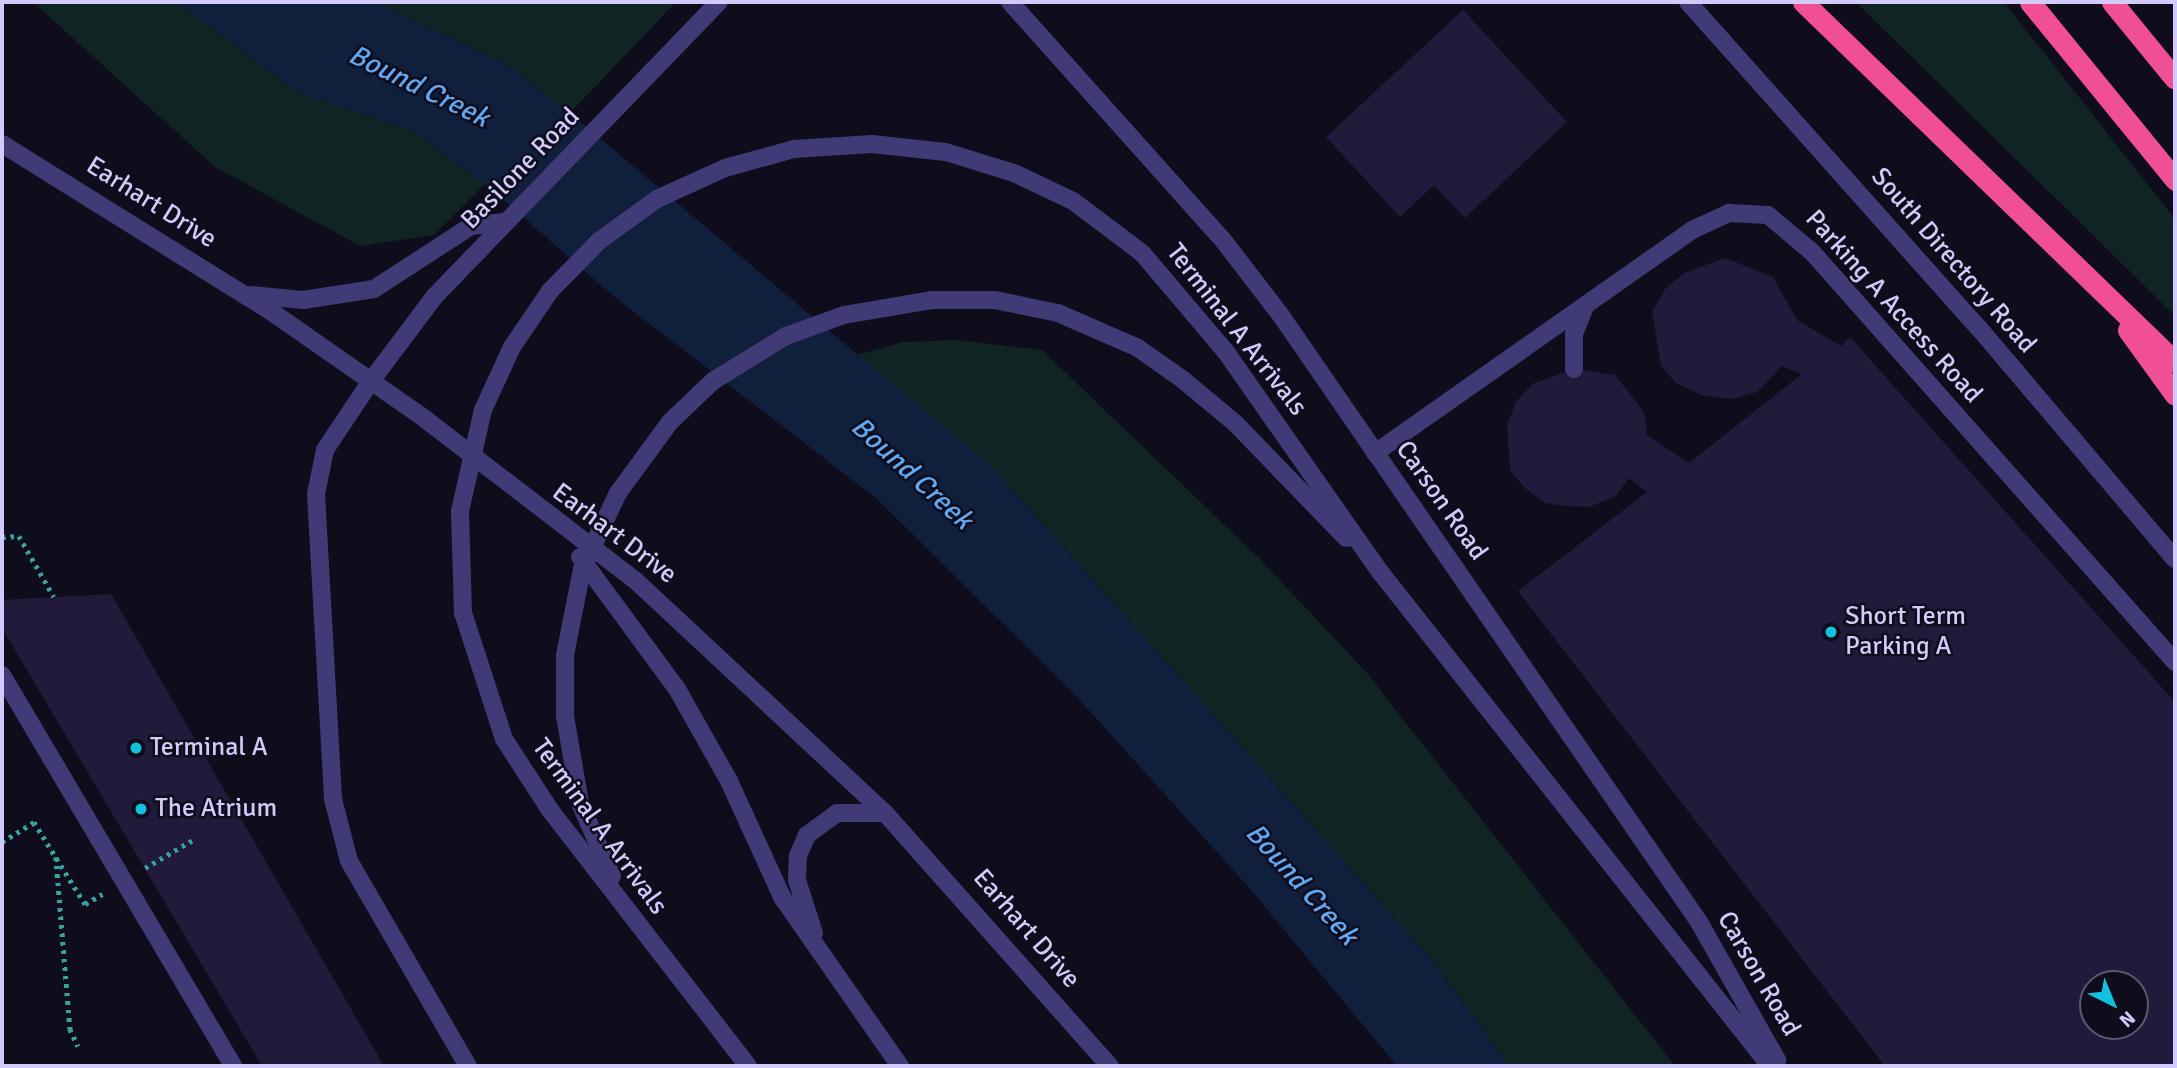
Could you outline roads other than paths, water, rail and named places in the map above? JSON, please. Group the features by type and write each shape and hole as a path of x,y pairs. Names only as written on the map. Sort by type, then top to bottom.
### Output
{"highway":[{"path":"1802,2 2099,292 2175,362"},
{"path":"2030,2 2175,180"},
{"path":"2112,2 2175,79"},
{"path":"2099,292 2175,395"}],"street":[{"name":"Basilone Road","path":"468,1066 349,861 333,799 316,494 325,450 409,325 719,2"},
{"name":"Carson Road","path":"1010,2 1223,240 1376,453 1699,922 1780,1066"},
{"name":"South Directory Road","path":"1688,2 1979,327 2175,559"},
{"name":"Earhart Drive","path":"2,144 244,294 371,381 668,608 885,813 1110,1066"},
{"name":"Terminal A Arrivals","path":"747,1066 544,802 503,739 463,613 458,546 466,474 483,411 512,347 565,274 626,219 689,183 758,158 833,145 898,146 983,162 1046,187 1097,216 1142,253 1226,352 1381,573"},
{"name":"Parking A Access Road","path":"1376,453 1586,304 1714,218 1755,212 1781,222 2175,662"},
{"path":"244,294 303,300 374,289 471,226 506,222"},
{"path":"747,1066 612,878 580,803 565,716 565,655 574,596 605,516 651,444 690,401 762,348 816,324 901,302 995,300 1058,313 1112,335 1219,408 1381,573 1770,1066"},
{"path":"1574,369 1574,334 1586,304"},
{"path":"547,516 677,689 729,781 782,897 900,1066"},
{"path":"2,675 233,1066"},
{"path":"822,955 797,880 802,844 815,826 837,813 885,813"}],"water":[{"name":"Bound Creek","path":"177,2 374,2 504,63 570,113 993,468 1431,959 1510,1066 1397,1066 1251,890 1077,697 877,499 612,295 485,184 410,129 300,94"}],"place":[{"name":"Short Term Parking A","path":"1831,632"},
{"name":"Terminal A","path":"136,748"},
{"name":"The Atrium","path":"141,809"}]}
